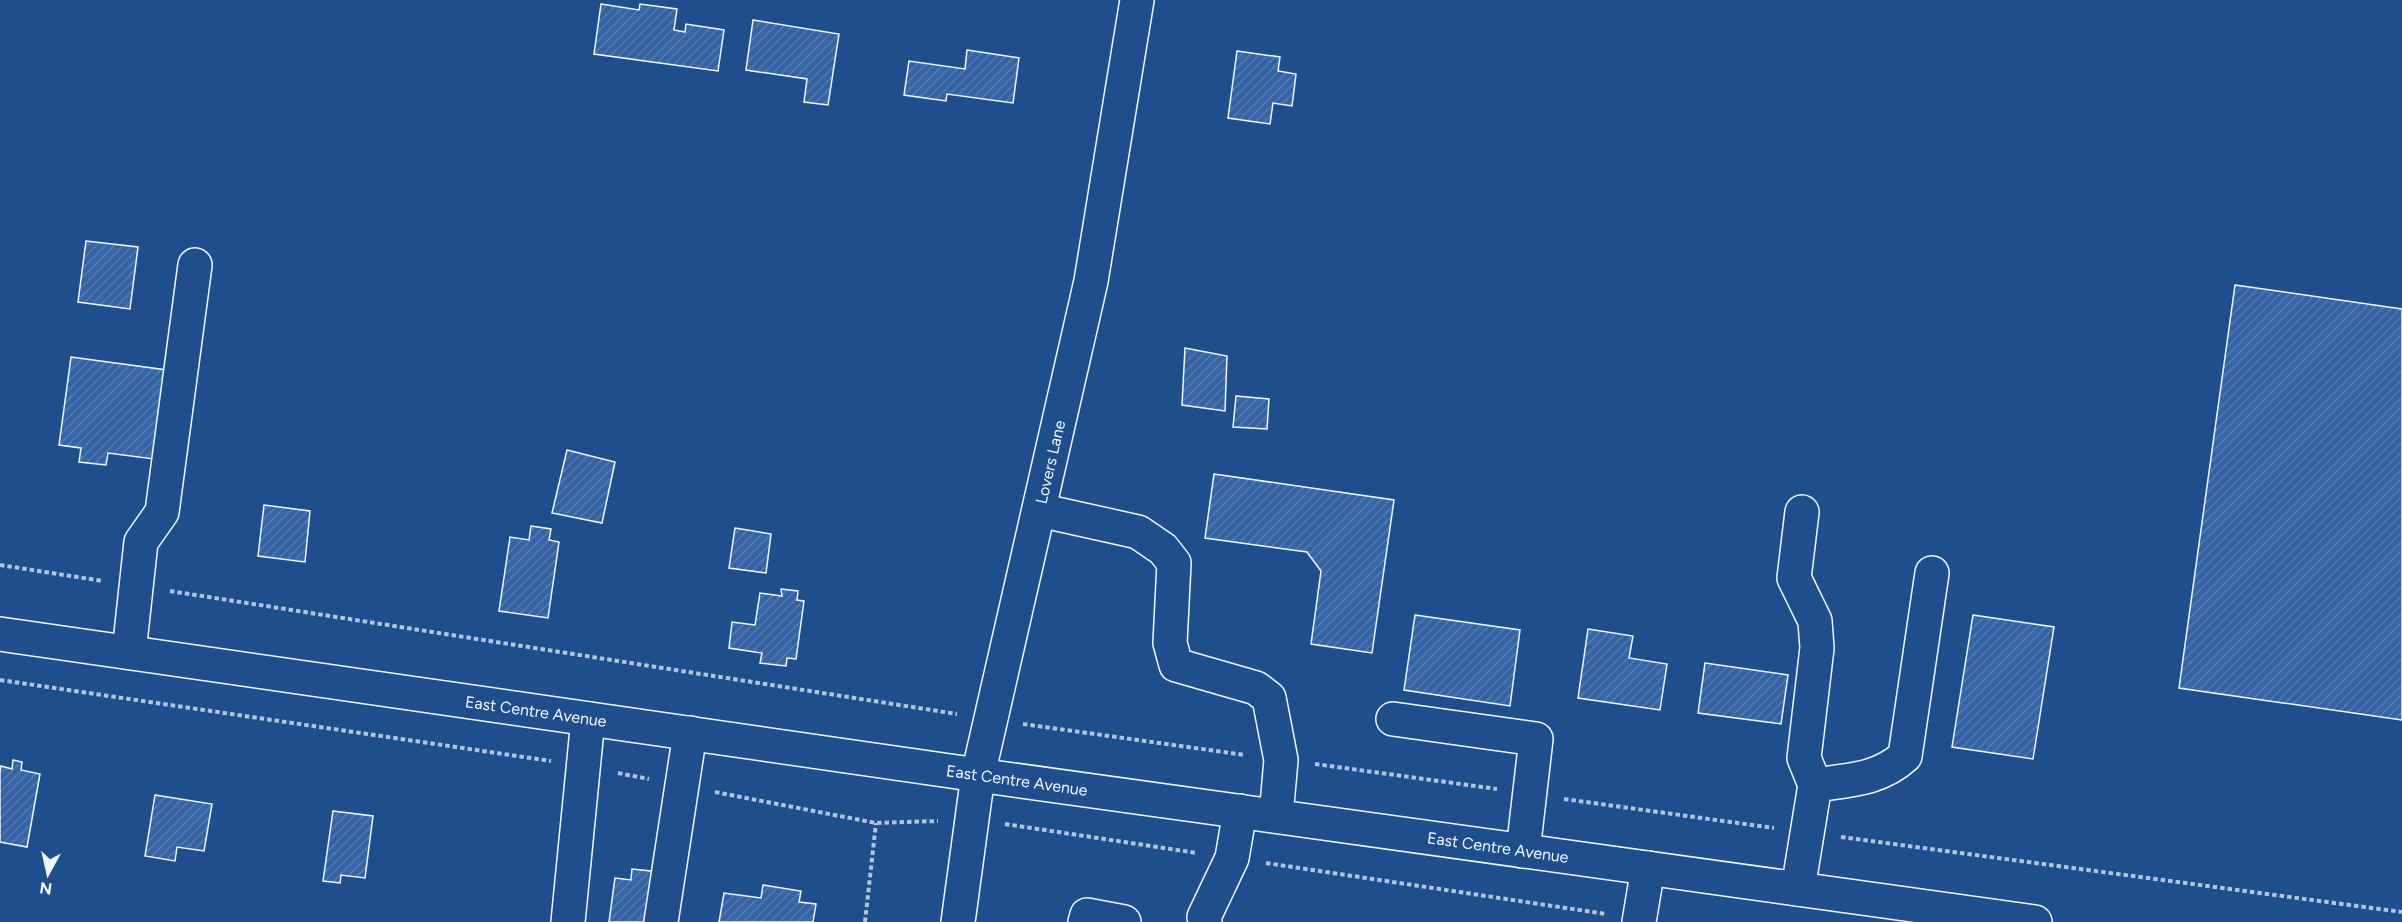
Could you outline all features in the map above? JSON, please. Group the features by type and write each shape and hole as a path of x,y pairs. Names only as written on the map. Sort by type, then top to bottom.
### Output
{"main road":[{"name":"Lovers Lane","path":"958,922 978,775 1091,281 1137,0"},
{"path":"129,652 141,542 162,512 195,265"},
{"path":"1039,510 1138,532 1163,549 1174,563 1170,643 1176,665 1256,688 1269,698 1281,760 1276,816"},
{"path":"1797,889 1815,785 1804,758 1817,648 1815,621 1794,578 1802,512"},
{"path":"1815,785 1872,776 1892,768 1905,756 1932,573"},
{"name":"East Centre Avenue","path":"0,634 978,775 2035,922"},
{"path":"568,922 588,719"},
{"path":"1394,719 1536,739 1523,851"},
{"path":"661,922 690,733"},
{"path":"1205,922 1204,917 1232,858 1240,811"},
{"path":"1639,920 1648,868"},
{"path":"1085,922 1086,915 1124,922"}],"path":[{"path":"0,565 991,719 1805,833 2402,912"},
{"path":"0,680 471,748 682,785 876,823 972,819 1639,920"},
{"path":"865,922 876,823"}],"building":[{"path":"601,4 639,10 640,4 677,9 674,30 685,32 686,24 724,30 718,71 594,54"},
{"path":"753,20 839,34 828,105 804,102 807,79 746,70"},
{"path":"967,50 1019,58 1013,103 947,94 946,101 904,95 909,61 965,69"},
{"path":"1237,51 1280,57 1278,71 1296,74 1292,106 1273,103 1270,124 1228,118"},
{"path":"86,241 138,247 130,309 78,302"},
{"path":"2235,285 2402,309 2402,720 2179,688"},
{"path":"1185,348 1227,356 1225,411 1182,405"},
{"path":"71,357 174,371 162,460 108,453 106,465 79,462 81,448 59,445"},
{"path":"1236,396 1269,399 1267,429 1233,427"},
{"path":"567,450 615,462 602,523 552,513"},
{"path":"1214,474 1394,500 1372,653 1311,644 1321,571 1307,552 1205,538"},
{"path":"264,505 310,511 305,562 258,556"},
{"path":"531,526 551,529 549,540 559,542 548,618 499,611 510,537 529,540"},
{"path":"735,528 771,534 766,573 729,568"},
{"path":"781,589 798,591 797,600 804,601 796,659 787,658 786,666 760,663 762,653 729,648 732,622 755,625 760,593 782,596"},
{"path":"1415,615 1520,630 1510,706 1404,690"},
{"path":"1973,615 2054,627 2033,759 1952,747"},
{"path":"1588,629 1633,636 1629,658 1667,664 1660,710 1578,698"},
{"path":"1705,663 1788,675 1781,724 1698,713"},
{"path":"13,760 22,762 21,770 40,774 27,847 0,842 0,771 1,766 12,769"},
{"path":"155,795 212,804 204,851 177,847 175,861 145,856"},
{"path":"333,811 373,816 365,878 341,875 340,883 323,881"},
{"path":"632,869 660,872 653,922 609,922 615,878 631,880"},
{"path":"763,885 801,891 799,902 816,904 813,922 719,922 724,893 761,898"}]}
